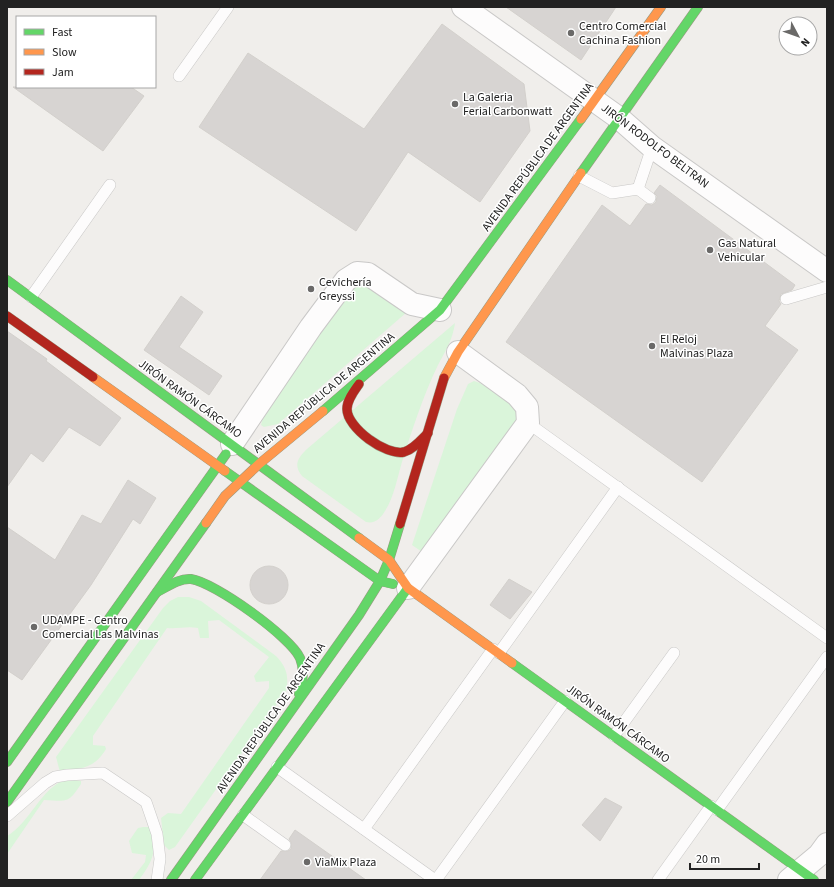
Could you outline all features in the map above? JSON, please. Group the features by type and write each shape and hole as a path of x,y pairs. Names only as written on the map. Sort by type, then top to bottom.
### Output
{"main road":[{"name":"AVENIDA REPÚBLICA DE ARGENTINA","path":"7,802 225,496 258,464 364,377 440,310 595,101 661,7"},
{"name":"AVENIDA REPÚBLICA DE ARGENTINA","path":"171,880 359,615 380,581 389,560 445,375 458,352 619,118 698,7"},
{"name":"JIRÓN RAMÓN CÁRCAMO","path":"7,280 389,560 408,588 714,808 801,877"},
{"name":"JIRÓN RAMÓN CÁRCAMO","path":"7,316 241,480 380,581 408,588"},
{"path":"364,377 350,397 347,410 358,429 383,448 392,452 403,452 413,447 428,433"},
{"path":"7,762 219,465 232,444"},
{"path":"154,594 179,581 191,579 203,583 224,595 284,638 301,658 304,672 297,701"},
{"path":"195,880 408,588"}],"street":[{"name":"JIRÓN RODOLFO BELTRAN","path":"462,7 619,118 652,147 827,272"},
{"path":"232,444 309,330 346,280 351,276 357,273 368,274 412,304 440,310"},
{"path":"408,588 528,423 527,407 517,395 458,352"},
{"path":"801,877 827,844"}],"lane":[{"path":"179,76 228,7"},
{"path":"638,189 652,147"},
{"path":"580,176 612,193 638,189 650,198"},
{"path":"31,297 110,184"},
{"path":"786,299 827,287"},
{"path":"528,423 827,638"},
{"path":"364,829 618,487"},
{"path":"614,736 674,653"},
{"path":"658,880 827,657"},
{"path":"277,767 436,880 565,701"},
{"path":"7,816 45,783 55,777 103,773 146,802 157,834 160,859 157,880"},
{"path":"243,815 285,845"}],"green space":[{"path":"359,277 407,312 278,424 264,427 261,425 262,421 277,387"},
{"path":"455,323 451,340 427,389 418,413 391,500 379,519 375,522 366,522 302,476 297,465 299,459 307,449"},
{"path":"474,381 492,390 510,403 517,414 518,421 425,554 412,545 457,409 468,384"},
{"path":"178,597 189,597 201,601 276,656 285,668 287,681 286,691 175,847 169,850 164,845 161,818 168,813 181,814 269,688 269,681 256,682 254,676 269,657 219,620 208,621 209,638 200,638 198,628 167,628 93,736 93,745 105,746 106,749 101,756 92,764 87,766 75,770 60,772 56,757 163,608 170,601"},
{"path":"66,779 81,781 81,784 73,795 66,800 44,800 7,854 7,836 23,823 49,791"},
{"path":"149,827 152,835 153,855 148,867 139,880 131,880 145,862 146,855 132,853 129,841 138,828"}],"building":[{"name":"Centro Comercial Cachina Fashion","path":"506,7 616,7 581,60"},
{"path":"442,24 524,84 530,131 480,202 408,152 356,231 199,127 248,53 364,129"},
{"path":"13,87 132,88 144,96 103,151"},
{"name":"El Reloj Malvinas Plaza","path":"660,185 795,285 792,290 781,294 779,301 781,304 765,326 798,350 702,482 506,342 602,205 630,226 646,204 652,205 656,202 657,196 654,193"},
{"path":"181,296 203,312 179,347 222,376 209,395 144,350"},
{"path":"7,331 47,359 46,361 121,418 100,446 69,427 43,462 31,453 7,487"},
{"name":"UDAMPE - Centro Comercial Las Malvinas","path":"128,480 156,498 140,524 133,519 91,585 22,680 7,670 7,527 55,560 82,515 101,524"},
{"path":"265,566 273,566 283,571 287,578 287,592 283,599 273,604 265,604 255,599 253,596 250,589 250,581 255,571 258,569"},
{"path":"509,579 532,592 510,619 490,605"},
{"path":"605,798 622,807 600,841 582,825"},
{"name":"ViaMix Plaza","path":"295,830 366,880 260,880 281,851 288,851 291,849 291,842 289,839"}],"traffic: fast":[{"path":"581,173 698,7"},
{"path":"323,411 440,310 581,119"},
{"path":"7,280 359,538"},
{"path":"7,762 226,454"},
{"path":"225,471 380,581 393,584"},
{"path":"7,802 206,523"},
{"path":"171,880 359,615 380,581 389,560 400,524"},
{"path":"157,592 178,581 191,579 202,582 251,612 282,637 294,649 300,658 303,667 303,676 299,694"},
{"path":"195,880 408,588"},
{"path":"512,663 814,880"}],"traffic: slow":[{"path":"581,119 661,7"},
{"path":"444,378 458,352 581,173"},
{"path":"93,377 225,471"},
{"path":"206,523 225,496 259,464 323,411"},
{"path":"359,538 389,560 408,588 512,663"}],"traffic: jam":[{"path":"7,316 93,377"},
{"path":"400,524 444,378"},
{"path":"359,384 349,399 347,409 353,424 369,439 388,450 404,452 414,447 428,433"}],"place":[{"name":"Centro Comercial Cachina Fashion","path":"571,33"},
{"name":"La Galeria Ferial Carbonwatt","path":"455,104"},
{"name":"Gas Natural Vehicular","path":"710,250"},
{"name":"Cevichería Greyssi","path":"311,289"},
{"name":"El Reloj Malvinas Plaza","path":"652,346"},
{"name":"UDAMPE - Centro Comercial Las Malvinas","path":"34,627"},
{"name":"ViaMix Plaza","path":"307,862"}]}
